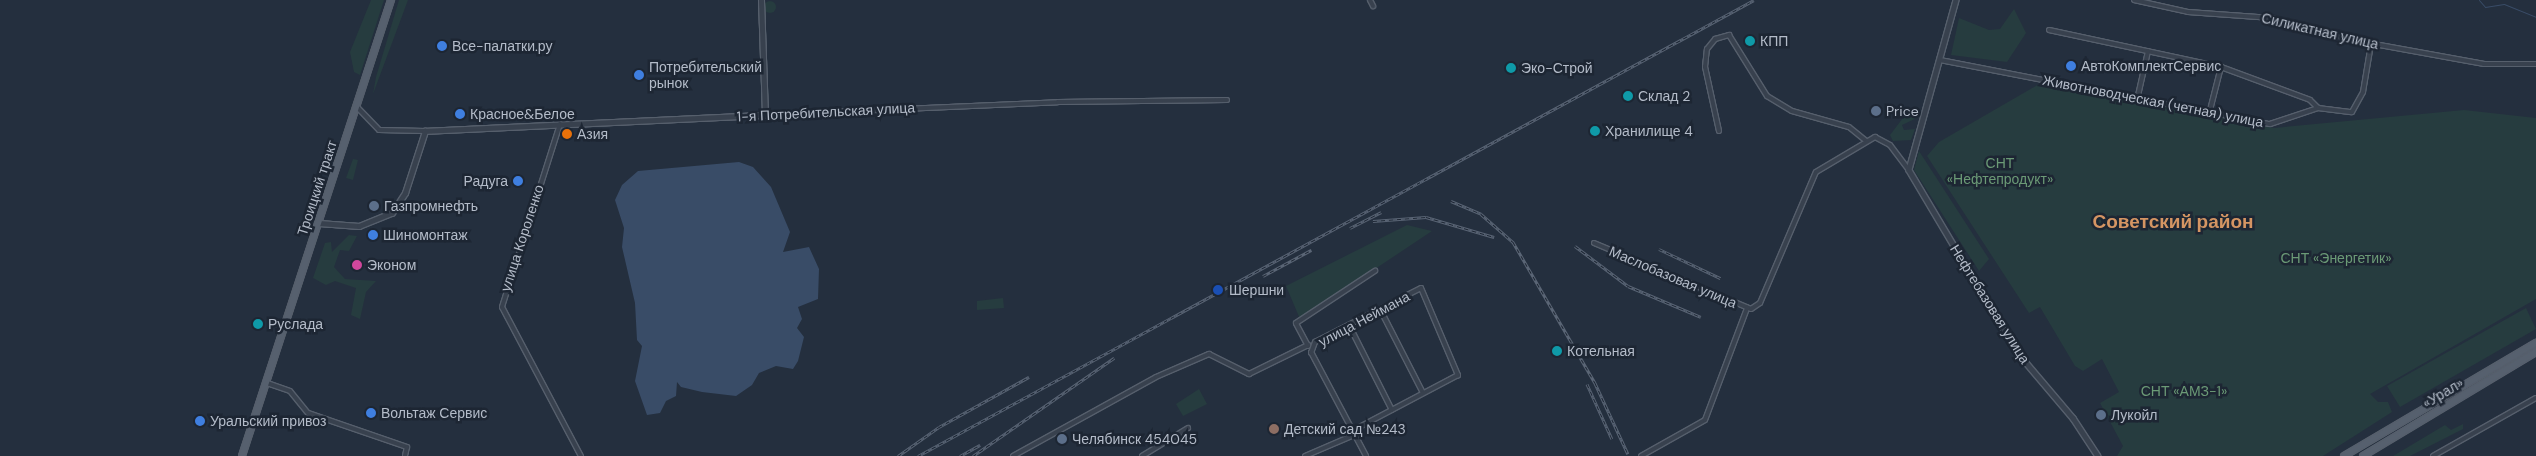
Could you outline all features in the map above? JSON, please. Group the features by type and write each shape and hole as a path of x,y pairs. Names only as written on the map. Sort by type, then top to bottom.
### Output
{"main road":[{"name":"Троицкий тракт","path":"242,456 391,0"},
{"name":"«Урал»","path":"2345,455 2536,343"},
{"name":"«Урал»","path":"2363,456 2536,352"}],"street":[{"path":"761,0 765,115"},
{"path":"1370,0 1373,6"},
{"path":"1909,170 1956,0"},
{"name":"Силикатная улица","path":"2134,0 2188,12 2272,18 2372,44 2484,64 2536,64"},
{"path":"2049,30 2221,67 2310,100 2318,108"},
{"path":"1719,131 1706,58 1715,39 1729,35 1767,96 1792,111 1849,127 1865,140 1875,137 1886,141 1909,170"},
{"name":"Животноводческая (четная) улица","path":"1940,60 2209,114 2270,124 2318,108 2344,113 2358,107 2372,44"},
{"path":"2137,100 2148,51"},
{"path":"2209,114 2221,67"},
{"name":"1-я Потребительская улица","path":"356,106 378,130 425,131 1058,102 1227,100"},
{"name":"улица Короленко","path":"560,124 502,307 581,456"},
{"path":"319,224 359,226 392,212 405,193 425,131"},
{"name":"Маслобазовая улица","path":"1594,243 1747,308 1760,303 1812,177 1865,140"},
{"name":"Нефтебазовая улица","path":"1909,170 2017,352 2073,418 2098,456"},
{"path":"1366,456 1296,323 1375,272"},
{"name":"улица Неймана","path":"1311,353 1315,342 1421,288 1458,375 1423,393"},
{"path":"1641,456 1706,420 1747,308"},
{"path":"1305,456 1354,433 1423,393 1380,309"},
{"path":"1349,325 1392,410"},
{"path":"1013,456 1156,377 1208,354 1248,374 1308,345"},
{"path":"267,383 290,390 308,413 407,446 406,456"},
{"path":"2433,456 2536,398"},
{"path":"1142,456 1188,428"}],"green space":[{"path":"371,0 384,0 360,75 354,72 350,52"},
{"path":"399,0 408,0 373,94 376,77"},
{"path":"768,1 772,1 776,7 772,13 768,13 764,9 764,5"},
{"path":"2014,9 2026,33 2007,62 1951,55 1959,18 1989,30 2000,29"},
{"name":"СНТ «Энергетик»","path":"2048,79 2274,128 2464,110 2536,118 2536,299 2370,394 2378,402 2388,402 2392,412 2323,456 2117,456 2123,446 2100,403 2119,392 2102,359 2083,371 2075,366 2040,307 2029,313 1927,156 1939,142"},
{"path":"1906,114 1919,117 1902,125 1904,130 1915,129 1911,140 1893,141 1890,135"},
{"path":"1919,151 1989,259 1979,271 1914,170"},
{"path":"353,159 358,160 353,180 346,178"},
{"path":"1407,225 1432,231 1300,319 1286,286"},
{"path":"349,235 357,236 349,251 340,250 334,267 345,279 376,281 366,292 360,319 351,315 356,288 335,281 326,285 313,278 325,243 331,242 332,252"},
{"path":"1003,298 1004,308 977,310 977,301"},
{"path":"2526,308 2536,329 2400,407 2387,386"},
{"path":"1199,389 1207,404 1183,416 1176,404"},
{"path":"2463,424 2463,429 2410,456 2393,456 2445,425 2451,430"}],"water":[{"path":"739,162 753,167 771,187 790,232 783,252 809,247 819,269 818,299 798,307 802,319 797,328 804,337 798,361 793,369 776,366 759,373 752,385 736,396 702,392 681,387 677,382 676,396 666,401 660,413 647,415 635,381 642,346 637,340 635,303 622,247 624,228 615,200 622,185 638,171"}],"waterway":[{"path":"2479,0 2485,7 2504,4 2536,17"}],"railway":[{"path":"918,456 1754,0"},
{"path":"1451,201 1481,214 1513,242 1595,383 1628,454"},
{"path":"1350,228 1381,212"},
{"path":"1373,221 1426,217 1494,237"},
{"path":"1575,246 1628,286 1701,317"},
{"path":"1659,249 1720,278"},
{"path":"1263,276 1311,250"},
{"path":"973,456 1114,358"},
{"path":"898,456 939,427 1029,377"},
{"path":"1587,384 1612,439"},
{"path":"960,456 980,445"}],"place":[{"name":"КПП","path":"1750,41"},
{"name":"Все-палатки.ру","path":"442,46"},
{"name":"АвтоКомплектСервис","path":"2071,66"},
{"name":"Эко-Строй","path":"1511,68"},
{"name":"Потребительский рынок","path":"639,75"},
{"name":"Склад 2","path":"1628,96"},
{"name":"Price","path":"1876,111"},
{"name":"Красное&Белое","path":"460,114"},
{"name":"Хранилище 4","path":"1595,131"},
{"name":"Азия","path":"567,134"},
{"name":"Радуга","path":"518,181"},
{"name":"Газпромнефть","path":"374,206"},
{"name":"Шиномонтаж","path":"373,235"},
{"name":"Эконом","path":"357,265"},
{"name":"Шершни","path":"1218,290"},
{"name":"Руслада","path":"258,324"},
{"name":"Котельная","path":"1557,351"},
{"name":"Вольтаж Сервис","path":"371,413"},
{"name":"Лукойл","path":"2101,415"},
{"name":"Уральский привоз","path":"200,421"},
{"name":"Детский сад №243","path":"1274,429"},
{"name":"Челябинск 454045","path":"1062,439"}],"district":[{"name":"Советский район","path":"2173,222"}],"park label":[{"name":"СНТ «Нефтепродукт»","path":"2000,172"},
{"name":"СНТ «АМЗ-1»","path":"2184,391"}]}
